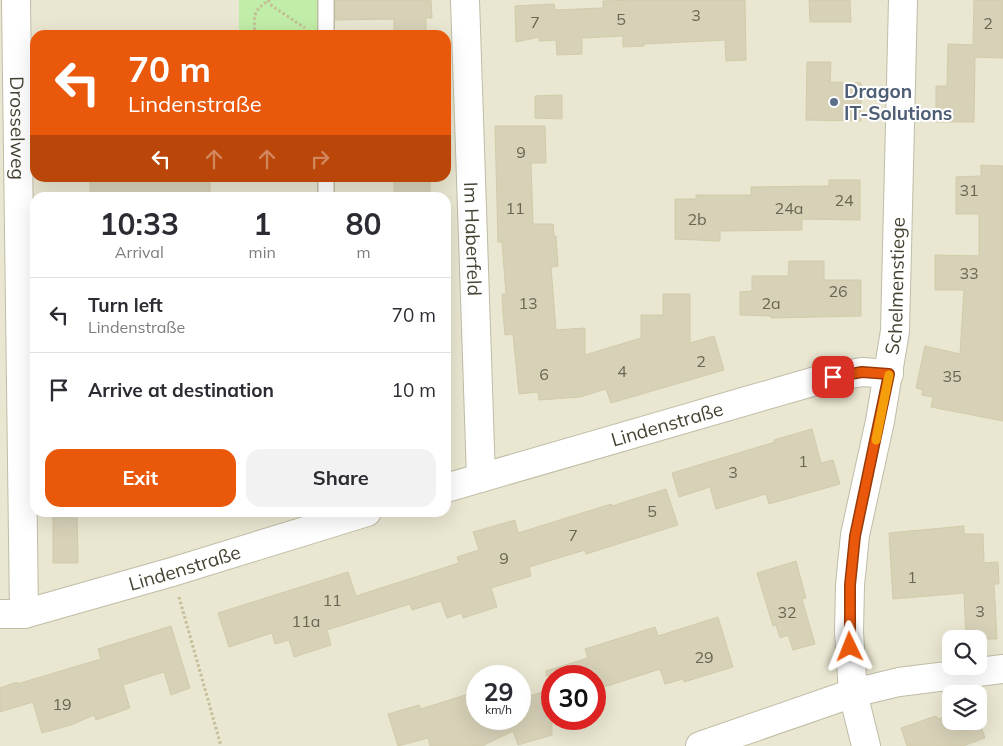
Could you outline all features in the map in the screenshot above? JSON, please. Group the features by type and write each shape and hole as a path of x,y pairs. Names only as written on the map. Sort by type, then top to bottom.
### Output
{"street":[{"name":"Drosselweg","path":"12,614 16,0"},
{"name":"Im Haberfeld","path":"465,0 481,478"},
{"name":"Schelmenstiege","path":"866,746 853,693 849,632 850,585 855,536 889,374 896,331 903,0"},
{"name":"Lindenstraße","path":"451,487 819,380 862,372 889,374"},
{"name":"Lindenstraße","path":"12,614 172,572 351,517"},
{"path":"700,746 853,693 899,682 1003,669"}],"lane":[{"path":"326,0 326,30"}],"path":[{"path":"255,30 254,19 258,8 268,1 272,6 301,24 307,30"},
{"path":"172,572 221,746"}],"shaded area":[{"path":"0,0 1003,0 1003,746 0,746"}],"green space":[{"path":"239,0 320,0 320,30 239,30"}],"building":[{"path":"335,0 431,0 432,18 426,18 426,30 394,30 394,19 335,20"},
{"path":"745,0 746,60 726,61 725,40 644,44 644,46 623,47 623,36 582,38 582,54 557,55 556,40 539,41 539,37 516,42 515,6 554,4 555,10 603,8 603,1"},
{"path":"809,0 850,0 851,22 810,22"},
{"path":"974,0 1003,0 1003,58 975,57 974,122 936,122 936,86 947,86 948,44 973,45"},
{"name":"Dragon IT-Solutions","path":"807,62 831,62 830,82 861,83 861,121 806,120"},
{"path":"562,95 562,119 535,118 535,96"},
{"path":"495,126 545,126 546,163 531,163 533,224 553,224 554,236 556,236 558,266 551,267 556,330 585,328 585,355 641,338 641,315 663,315 663,294 690,294 690,343 714,336 724,370 611,403 606,389 580,397 539,400 538,392 519,394 513,334 505,335 502,294 506,294 502,242 498,242"},
{"path":"981,165 1003,166 1003,421 931,407 933,397 922,395 923,390 916,388 925,346 960,354 964,290 935,290 935,255 979,256 979,214 956,214 956,177 981,176"},
{"path":"829,180 860,180 860,220 802,219 802,230 720,231 720,241 675,239 675,199 696,199 696,195 751,195 751,187 829,186"},
{"path":"90,182 210,182 210,192 90,192"},
{"path":"394,182 430,182 430,192 394,192"},
{"path":"789,261 824,261 824,280 861,280 861,316 771,318 771,316 740,315 740,292 752,291 752,276 788,276"},
{"path":"812,429 821,463 833,460 840,484 769,504 766,494 716,509 710,487 679,497 672,473"},
{"path":"666,489 678,525 586,554 585,550 529,567 531,576 491,588 497,607 463,618 462,613 447,618 441,601 412,610 410,604 327,630 331,645 294,657 289,640 275,644 272,633 229,647 218,613 348,572 356,596 459,563 457,557 479,550 473,532 515,520 518,533"},
{"path":"53,517 77,517 78,563 53,563"},
{"path":"964,526 964,534 983,534 984,563 998,562 999,584 994,584 997,639 987,639 987,630 966,630 964,593 893,599 889,533"},
{"path":"796,561 806,598 802,599 815,644 793,650 788,635 780,638 776,625 773,626 757,573"},
{"path":"718,617 733,667 684,682 683,679 665,684 660,669 606,686 606,665 565,665 588,658 585,649 655,627 658,636"},
{"path":"171,626 190,688 171,695 164,672 123,685 130,708 96,720 94,715 71,725 42,733 33,702 0,712 0,688 101,659 98,649"},
{"path":"541,692 541,730 552,730 552,735 518,745 513,731 482,746 430,746 428,738 398,746 388,714 419,705 421,709 466,695 466,730 531,730 531,696"},
{"path":"936,716 938,719 942,718 942,730 982,730 985,738 963,746 907,746 901,728"}],"slow traffic":[{"path":"876,440 889,375"}],"place":[{"name":"Dragon IT-Solutions","path":"834,102"}],"route":[{"path":"833,377 862,372 889,374 855,536 850,585 850,647"}]}
